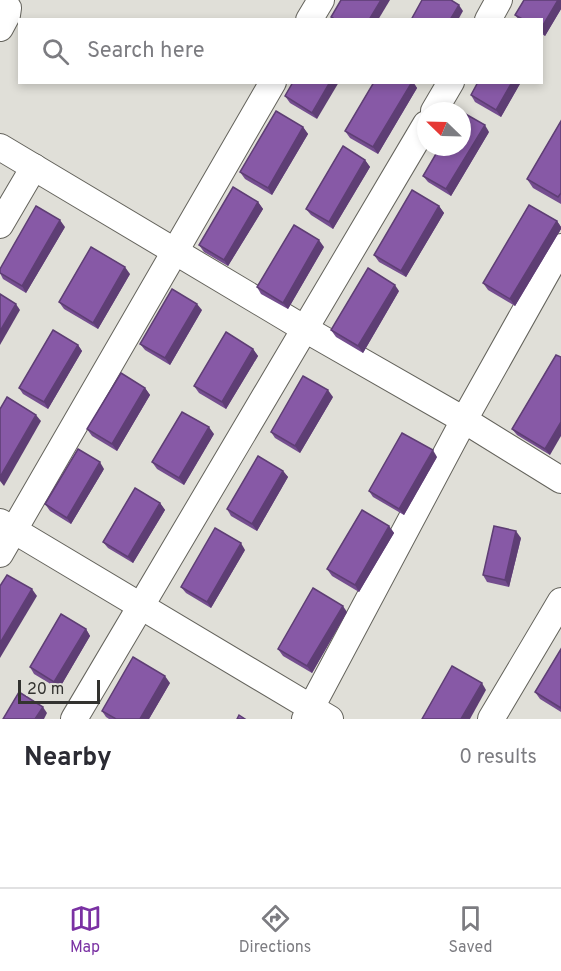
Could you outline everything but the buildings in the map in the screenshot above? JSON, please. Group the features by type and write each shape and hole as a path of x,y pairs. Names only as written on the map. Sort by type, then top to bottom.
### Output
{"street":[{"path":"0,0 8,8 0,28"},
{"path":"310,18 321,0"},
{"path":"489,18 499,0"},
{"path":"0,554 7,526 175,252 272,84"},
{"path":"439,102 450,84"},
{"path":"74,719 417,139"},
{"path":"0,147 464,420 561,480"},
{"path":"0,225 34,167"},
{"path":"7,526 316,715 464,420 561,247"},
{"path":"491,719 561,600"}]}
